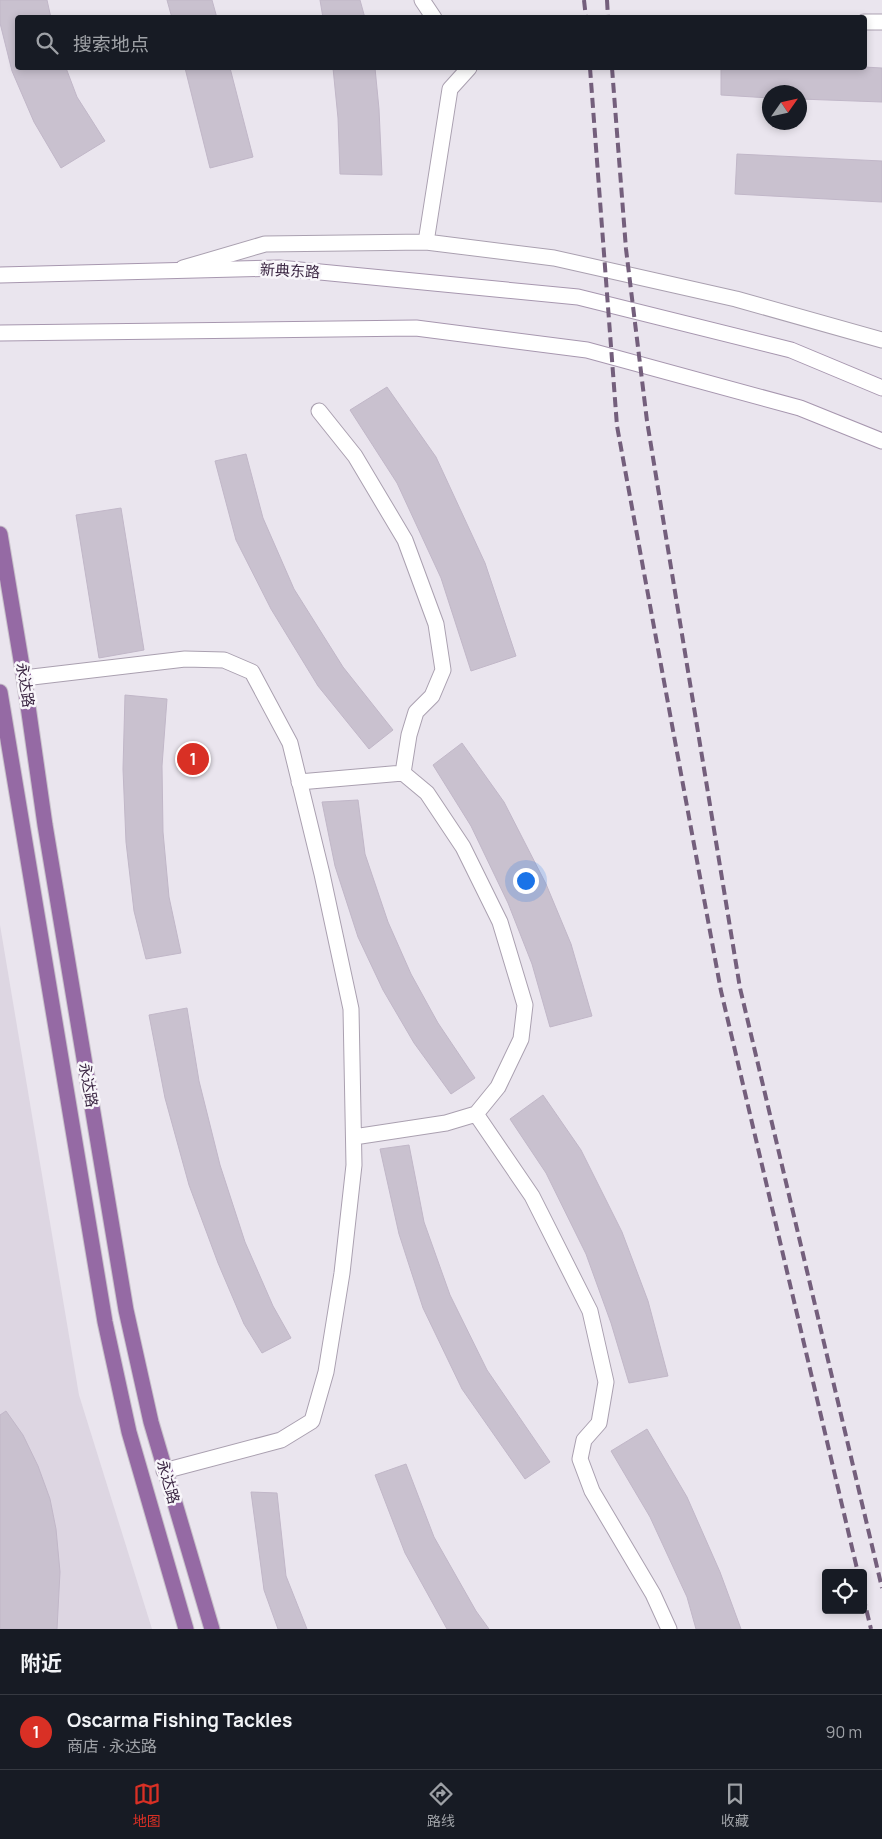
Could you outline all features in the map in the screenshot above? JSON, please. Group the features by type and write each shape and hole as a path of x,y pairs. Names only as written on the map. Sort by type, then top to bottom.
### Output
{"main road":[{"path":"422,0 432,15"},
{"path":"867,22 882,22"},
{"path":"426,242 450,89 465,70"},
{"path":"173,271 264,244 426,242 554,258 736,299 882,340"},
{"name":"新典东路","path":"0,275 279,268 578,297 791,350 882,388"},
{"path":"0,333 425,329 588,350 800,408 882,441"},
{"path":"319,411 356,456 405,540 436,624 443,670 432,696 416,712 409,735 403,773"},
{"name":"永达路","path":"0,534 24,678 45,825 126,1310 164,1471 212,1629"},
{"path":"24,678 185,659 224,660 252,672 290,743 322,874 351,1009 354,1165 342,1272 326,1372 312,1421 281,1440 164,1471"},
{"name":"永达路","path":"0,692 105,1322 129,1432 186,1629"},
{"path":"299,782 403,773 427,793 463,847 500,922 525,1005 521,1039 498,1087 476,1114 446,1123 354,1137"},
{"path":"476,1114 532,1196 590,1311 606,1382 599,1423 584,1440 580,1459 592,1491 653,1594 669,1629"}],"shaded area":[{"path":"0,925 79,1395 152,1629 0,1629"}],"building":[{"path":"0,0 47,0 50,15 15,15 15,70 67,70 77,97 105,141 61,168 34,122 12,71 0,23"},
{"path":"167,0 212,0 216,15 171,15"},
{"path":"320,0 360,0 364,15 322,15"},
{"path":"867,67 882,68 882,102 807,99 807,85 762,85 762,98 721,95 721,70 867,70"},
{"path":"186,70 231,70 253,157 210,168"},
{"path":"333,70 375,70 382,175 340,174 338,118"},
{"path":"737,154 882,161 882,202 735,194"},
{"path":"387,387 436,457 485,563 516,656 471,671 441,578 397,483 350,410"},
{"path":"246,454 263,518 294,589 343,667 393,730 369,749 318,686 271,609 236,540 215,461"},
{"path":"121,508 144,650 99,658 76,515"},
{"path":"125,695 167,699 162,766 163,832 169,897 181,953 146,959 134,911 126,842 123,769"},
{"path":"462,743 504,802 546,884 571,944 592,1016 550,1027 532,964 508,903 471,826 433,765"},
{"path":"358,800 365,854 388,922 411,974 438,1023 475,1078 451,1094 414,1043 383,990 358,937 335,866 322,802"},
{"path":"187,1008 199,1081 220,1165 245,1242 273,1306 291,1338 262,1353 244,1324 218,1263 189,1185 165,1098 149,1015"},
{"path":"543,1095 581,1150 622,1232 648,1301 668,1376 629,1383 611,1323 586,1254 546,1173 510,1119"},
{"path":"409,1145 424,1222 450,1295 487,1370 550,1462 525,1479 462,1389 423,1308 399,1234 380,1149"},
{"path":"6,1411 23,1435 38,1466 50,1499 56,1529 60,1572 57,1629 0,1629 0,1415"},
{"path":"647,1429 687,1497 720,1572 741,1629 696,1629 687,1597 650,1517 611,1451"},
{"path":"406,1464 434,1537 476,1611 489,1629 447,1629 405,1553 375,1475"},
{"path":"251,1492 277,1493 286,1576 307,1629 278,1629 264,1590"}],"railway":[{"path":"584,0 586,15"},
{"path":"607,0 608,15"},
{"path":"590,70 617,426 721,991 857,1569"},
{"path":"612,70 626,249 647,421 740,988 882,1588"},
{"path":"867,1612 871,1629"}],"place":[{"name":"Oscarma Fishing Tackles","path":"193,759"}]}
